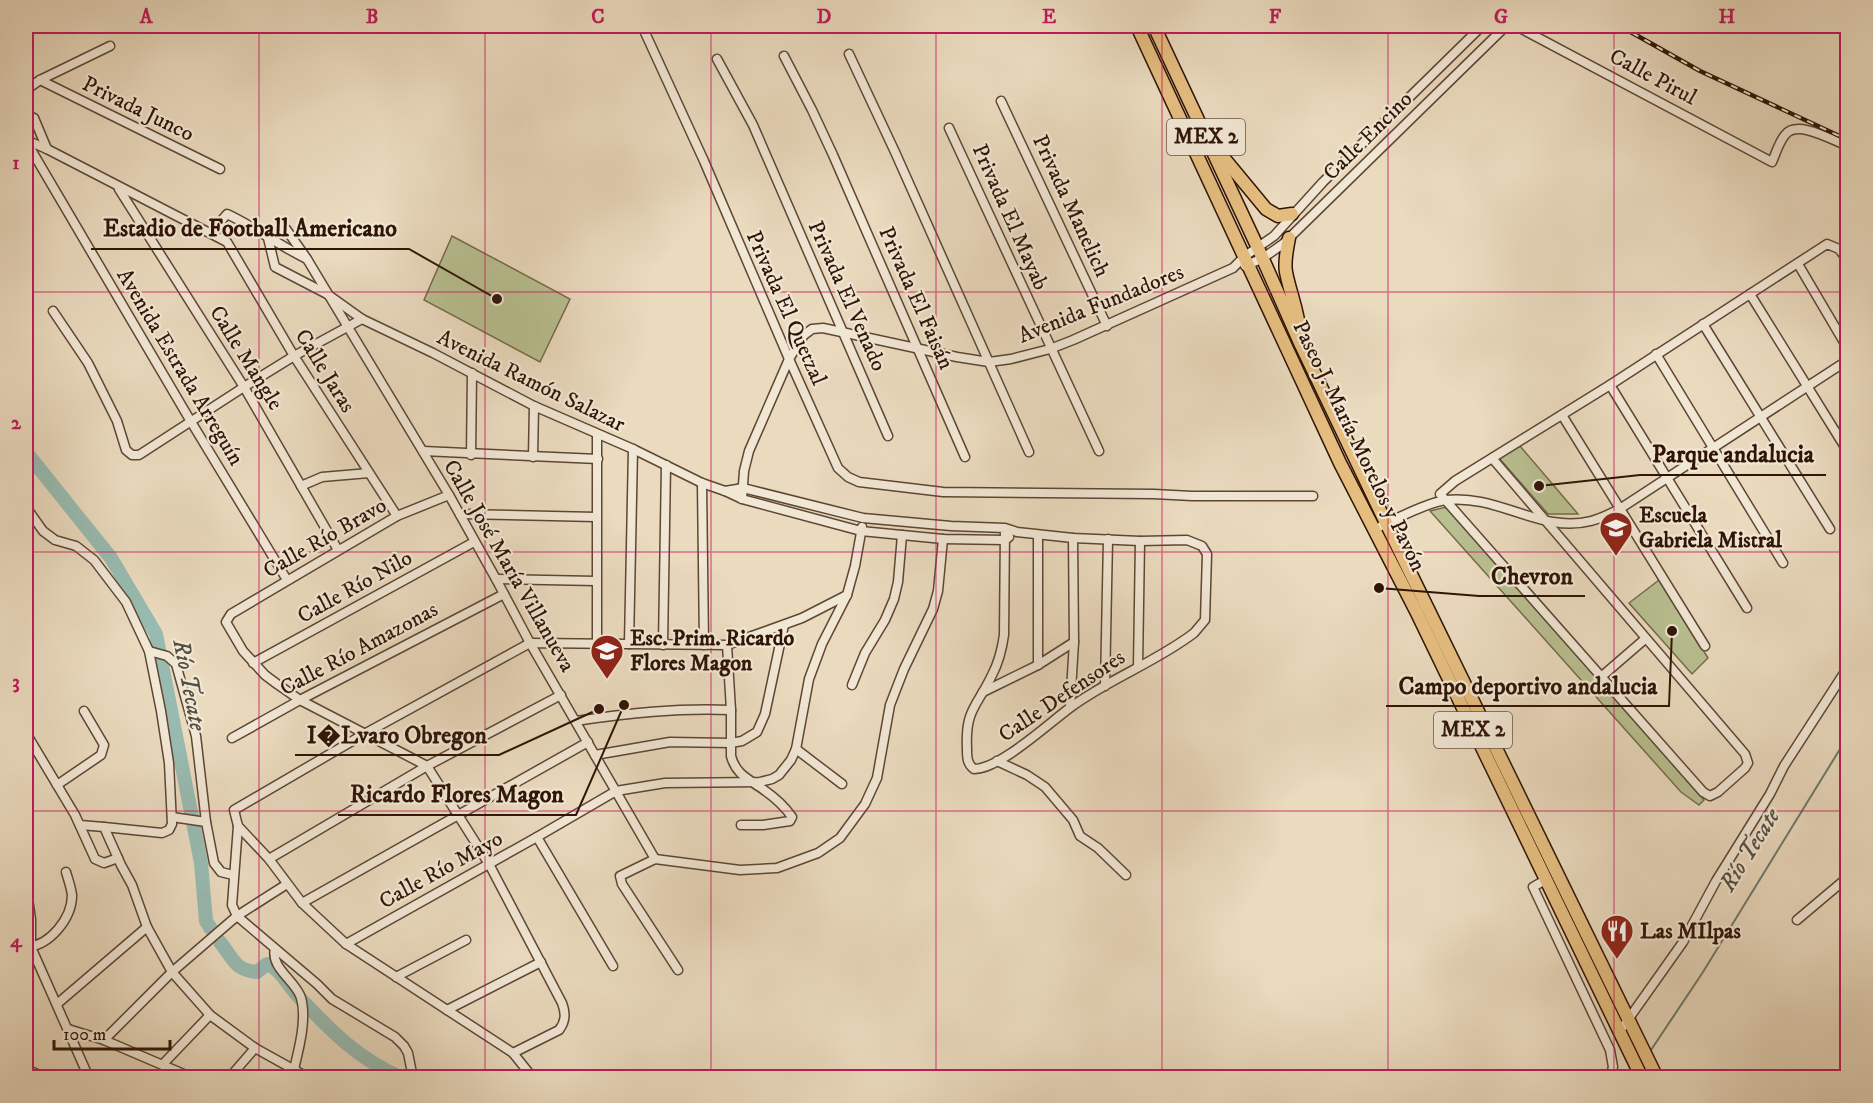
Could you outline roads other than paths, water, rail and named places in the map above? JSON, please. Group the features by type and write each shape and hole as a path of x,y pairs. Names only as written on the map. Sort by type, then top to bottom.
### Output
{"highway":[{"name":"Paseo J. María Morelos y Pavón","path":"1137,26 1340,463 1381,526 1657,1077"},
{"name":"Paseo J. María Morelos y Pavón","path":"1154,26 1260,253 1381,526 1642,1077"},
{"path":"1206,136 1266,209 1278,216 1292,214"},
{"path":"1289,238 1285,262 1286,273 1298,315 1301,345"}],"street":[{"name":"Privada El Quetzal","path":"642,26 704,161 716,193 838,468 848,477 859,482 942,492 1313,496"},
{"name":"Calle Encino","path":"1260,253 1292,214 1323,182 1482,26"},
{"name":"Calle Encino","path":"1247,260 1260,253 1278,248 1506,26"},
{"name":"Calle Pirul","path":"1516,26 1772,162 1785,134 1793,129 1804,128 1848,146"},
{"path":"26,90 40,80 110,46"},
{"path":"849,54 1029,452"},
{"name":"Privada El Faisán","path":"784,56 832,155 965,457"},
{"name":"Privada El Venado","path":"717,59 753,124 888,436"},
{"name":"Privada Junco","path":"40,80 220,169"},
{"name":"Privada Manelich","path":"1001,101 1107,326"},
{"path":"30,116 47,150"},
{"name":"Privada El Mayab","path":"949,128 1099,452"},
{"path":"26,141 211,233 227,214 245,222 268,238 307,259"},
{"name":"Avenida Estrada Arreguín","path":"26,141 287,580"},
{"name":"Calle Mangle","path":"118,187 244,387 338,550"},
{"name":"Avenida Ramón Salazar","path":"327,294 307,259 286,230 274,233 268,238 275,267 327,294 362,319 534,406 633,449 702,483 742,499 861,531 943,539 1005,540"},
{"name":"Calle Jaras","path":"211,233 227,242 294,356 397,516"},
{"path":"1492,458 1742,750 1748,761 1745,768 1718,792 1710,796 1703,792 1440,494 1492,458 1610,385 1827,244 1839,249 1848,261"},
{"name":"Avenida Fundadores","path":"742,499 744,471 749,451 789,359 800,339 812,329 823,328 919,350 989,362 1011,359 1050,350 1107,326 1247,260"},
{"path":"1798,264 1848,349"},
{"name":"Calle José María Villanueva","path":"327,294 449,495 530,643 655,859"},
{"path":"1750,294 1848,452"},
{"path":"53,311 88,363 117,421 126,450 132,455 139,455 190,420 294,356 362,319"},
{"path":"1703,324 1830,529"},
{"path":"1656,354 1783,562"},
{"path":"1381,526 1444,500 1472,500 1498,504 1544,521 1563,524 1592,521 1621,508 1848,360"},
{"path":"471,455 472,373"},
{"path":"1610,385 1748,608"},
{"path":"533,457 534,406"},
{"path":"1562,415 1705,646"},
{"path":"597,434 597,643"},
{"path":"629,644 633,449"},
{"path":"423,451 471,455 598,459"},
{"path":"663,645 666,465"},
{"path":"301,486 322,477 369,473"},
{"path":"702,483 704,645"},
{"name":"Avenida Ramón Salazar","path":"725,491 743,488 863,519 1005,528 1017,532 1073,538 1140,542 1187,540 1202,546 1207,554 1205,620 1199,628"},
{"name":"Calle Río Bravo","path":"253,663 226,622 231,614 397,516 449,495"},
{"path":"26,507 43,531 55,540 76,546 94,560 126,602 149,651 161,711 169,763 172,817 169,830 162,833 80,825"},
{"path":"460,514 596,517"},
{"path":"616,791 665,783 766,781 779,774 791,760 796,748 809,679 822,644 848,595 863,519"},
{"path":"983,692 992,677 1002,649 1004,635 1005,528"},
{"path":"1005,540 1017,532"},
{"path":"852,685 865,653 885,620 894,599 898,582 902,535"},
{"path":"1038,535 1038,665"},
{"path":"1071,707 1074,642 1073,538"},
{"path":"678,970 620,880 622,873 655,859 740,870 777,868 818,853 840,838 865,804 877,778 890,705 904,669 933,609 938,591 943,539"},
{"path":"1105,686 1108,539"},
{"name":"Calle Río Nilo","path":"253,663 474,542"},
{"path":"1138,666 1140,542"},
{"path":"496,579 596,581"},
{"name":"Calle Río Amazonas","path":"232,738 504,594"},
{"path":"534,1077 513,1053 346,944 302,903 269,859 238,826 233,813 236,808 530,643 727,645 784,625 848,595"},
{"path":"595,755 670,742 731,743 748,739 761,726 784,625"},
{"name":"Calle Defensores","path":"983,692 969,715 967,724 967,758 974,770 984,768 997,760 1047,727 1071,707 1188,638 1199,628"},
{"path":"1601,677 1646,639"},
{"path":"983,692 1038,665 1074,642"},
{"path":"727,645 731,710 730,756 740,775 764,789 792,817 790,821 741,825"},
{"path":"149,651 167,656 176,664 196,736 206,822 214,863 221,872 233,875"},
{"path":"253,663 265,675 300,700 427,766 489,864 562,1003 565,1017 559,1030 513,1053"},
{"path":"1620,1031 1683,942 1784,766 1848,667"},
{"path":"269,859 427,766 561,695"},
{"path":"576,721 659,710 731,710"},
{"path":"57,785 101,755 104,750 104,745 84,711"},
{"path":"26,733 80,825 95,859 104,863 118,858"},
{"path":"302,903 588,742"},
{"path":"796,748 842,784"},
{"path":"997,760 1045,787 1073,820 1080,837 1098,848 1126,875"},
{"name":"Calle Río Mayo","path":"346,944 616,791"},
{"path":"172,817 206,822"},
{"path":"238,826 232,905 237,916 332,999 395,1037 408,1053 412,1073 416,1077"},
{"path":"104,827 132,885 147,927 172,972 210,1015 255,1048 309,1077"},
{"path":"537,837 613,966"},
{"path":"28,947 46,941 67,914 72,893 66,872"},
{"path":"1797,920 1848,877"},
{"path":"1547,879 1533,887 1610,1050 1613,1067 1610,1077"},
{"path":"104,1040 172,972 237,916 286,884"},
{"path":"26,885 31,919 28,947 57,1004 89,1077"},
{"path":"57,1004 147,927"},
{"path":"396,977 465,940"},
{"path":"275,949 274,960 299,993 302,1001 301,1039 294,1069"},
{"path":"447,1010 541,962"},
{"path":"163,1064 210,1015"},
{"path":"68,1029 104,1040 193,1077"},
{"path":"229,1077 255,1048"},
{"path":"26,1069 46,1077"}],"waterway":[{"name":"Río Tecate","path":"26,452 111,558 156,634 201,863 206,921 211,929"},
{"name":"Río Tecate","path":"1649,1053 1703,972 1848,736"},
{"name":"Río Tecate","path":"220,942 243,969 257,972 267,964 273,967 334,1033 372,1062 402,1078"}],"railway":[{"path":"1620,26 1700,71 1848,140"}],"place":[{"name":"Estadio de Football Americano","path":"497,299"},
{"name":"Parque andalucia","path":"1539,486"},
{"name":"Escuela Gabriela Mistral","path":"1616,557"},
{"name":"Chevron","path":"1379,588"},
{"name":"Campo deportivo andalucia","path":"1672,631"},
{"name":"Esc. Prim. Ricardo Flores Magon","path":"607,680"},
{"name":"Ricardo Flores Magon","path":"624,705"},
{"name":"I�Lvaro Obregon","path":"599,709"},
{"name":"Las MIlpas","path":"1617,960"}]}
